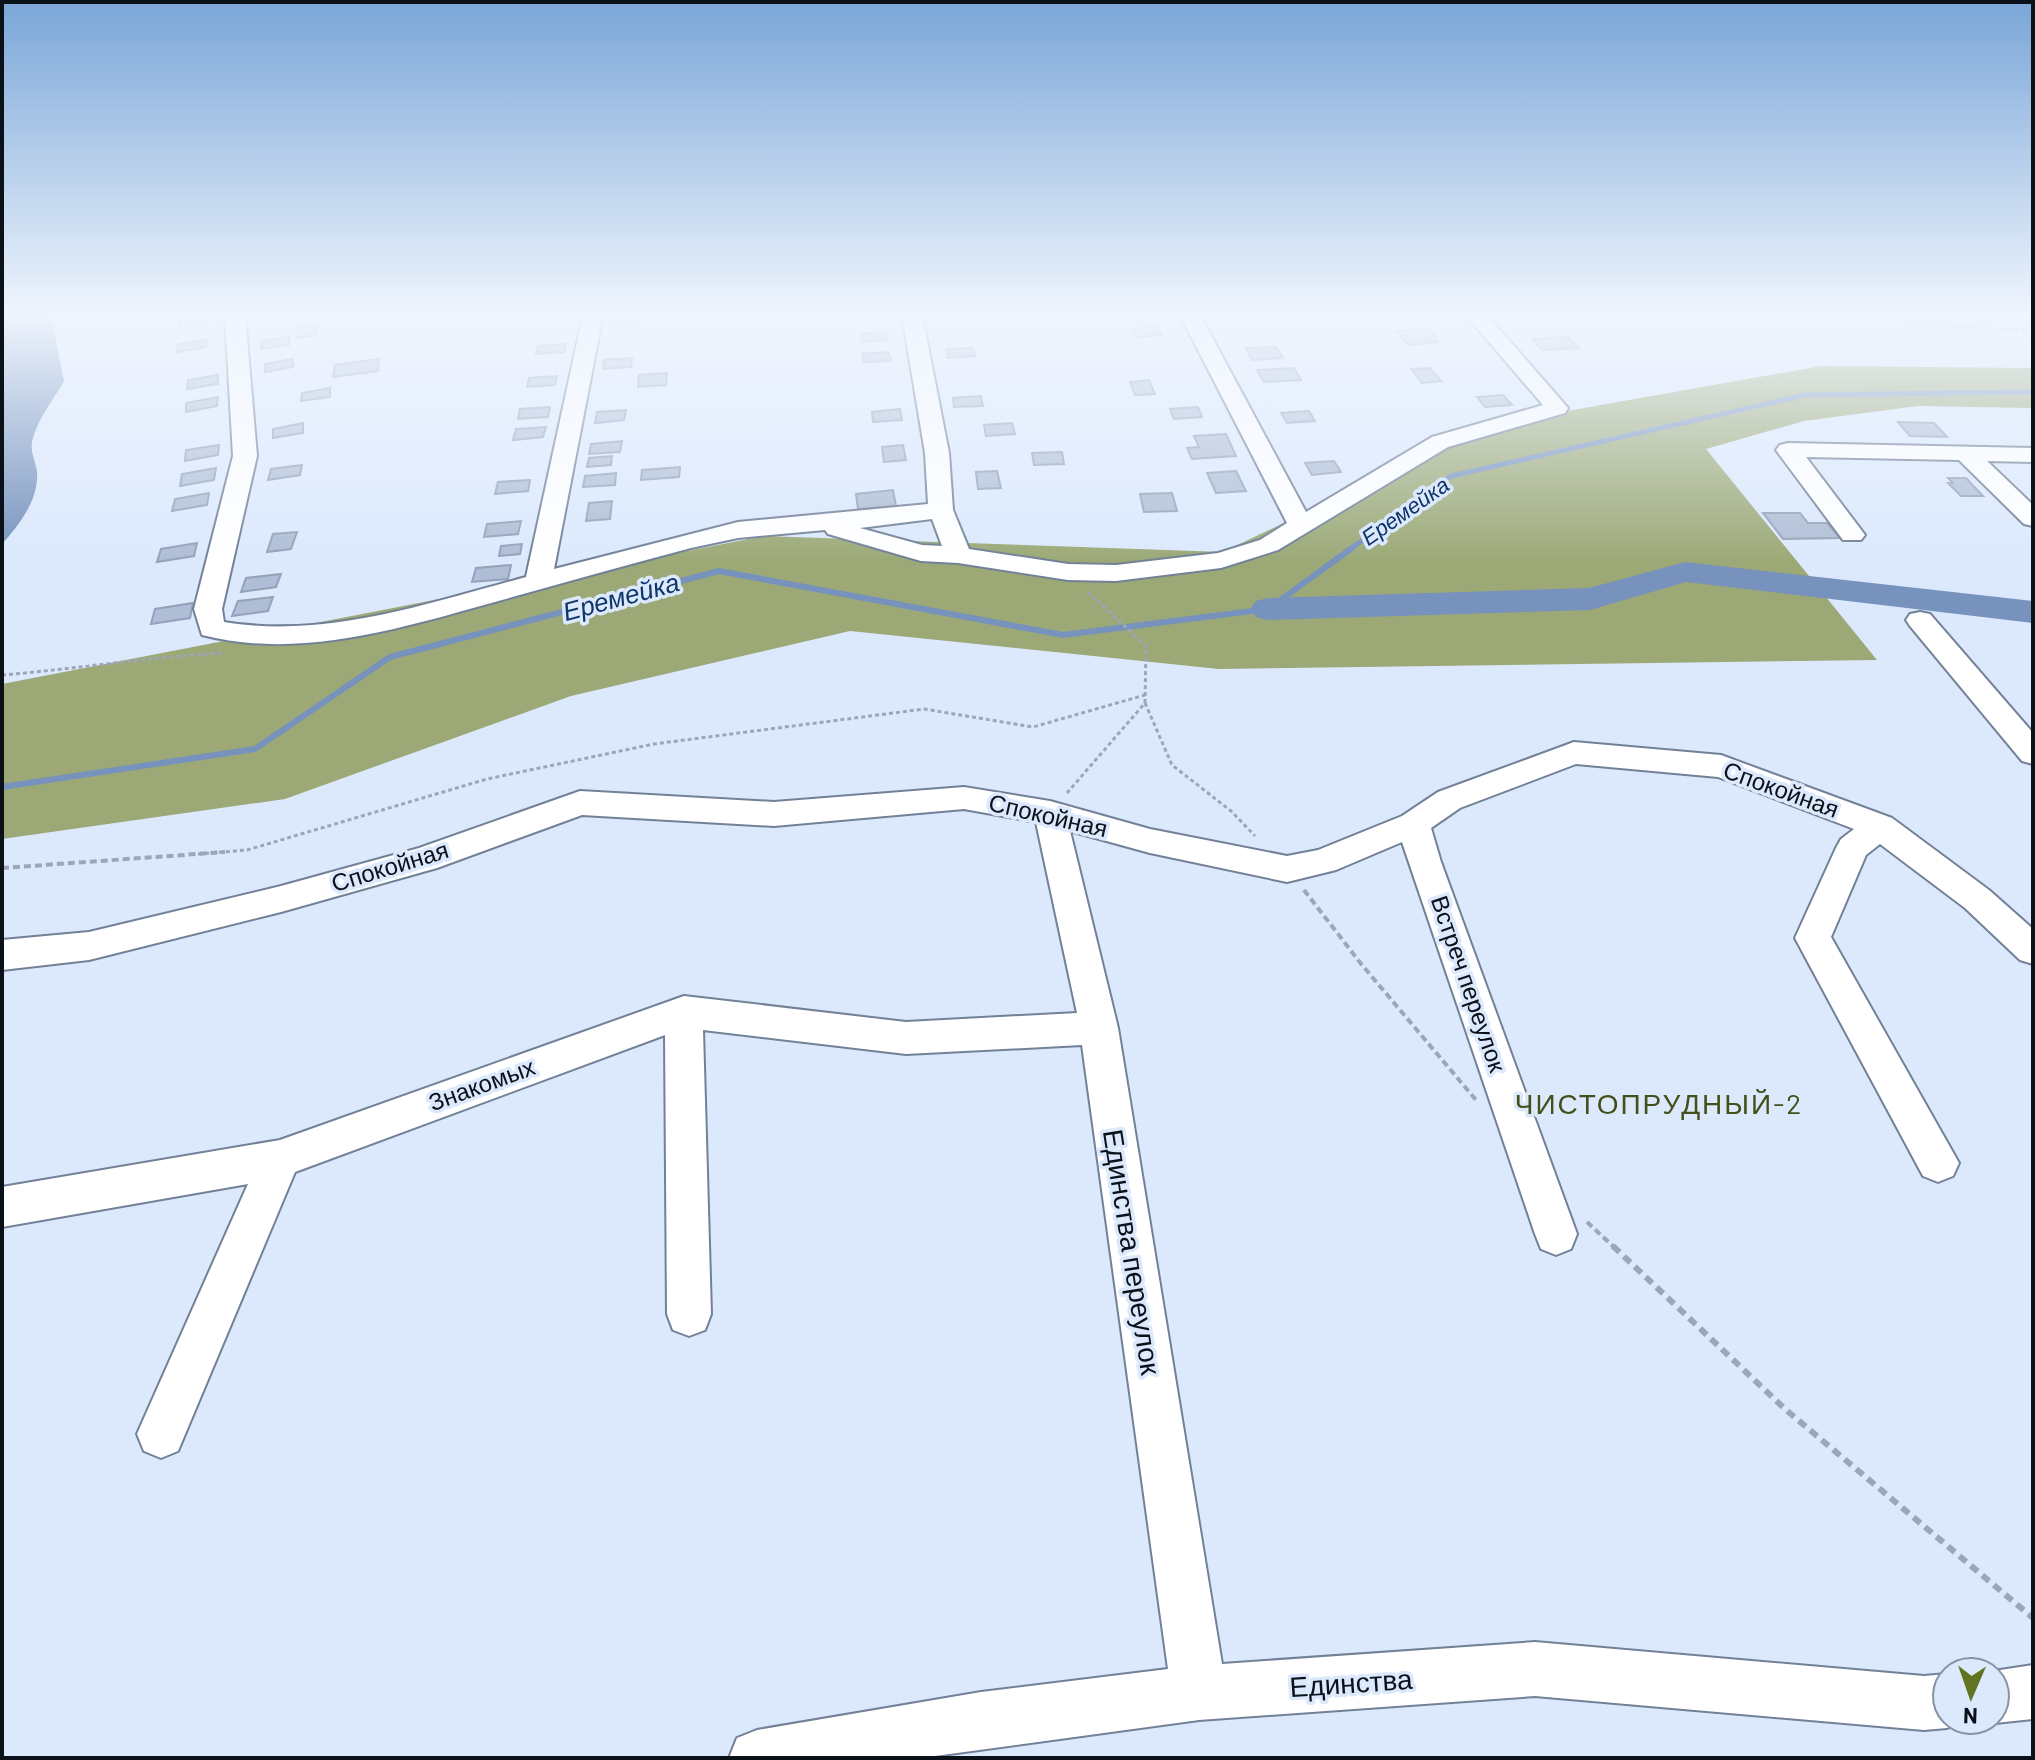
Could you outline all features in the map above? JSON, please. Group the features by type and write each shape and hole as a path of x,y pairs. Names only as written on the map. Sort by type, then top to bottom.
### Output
{"street":[{"path":"241,397 245,456 208,609 212,629 234,634 354,628 397,620 738,530 886,518 941,510"},
{"path":"538,581 576,397"},
{"path":"927,397 937,453 941,510 958,555"},
{"path":"1233,397 1301,526"},
{"path":"813,523 921,553 958,555 1068,572 1116,573 1221,560 1269,545 1440,442 1557,408 1548,397"},
{"path":"1852,535 1788,450 2033,455"},
{"path":"1965,453 2033,519"},
{"path":"1920,620 2033,753"},
{"name":"Спокойная","path":"2,955 89,946 281,899 425,859 580,803 774,814 964,798 1050,813 1150,841 1287,869 1324,861 1414,824 1449,800 1574,753 1721,766 1880,826 1977,899 2033,950"},
{"name":"Единства переулок","path":"1050,813 1099,1028 1199,1693"},
{"name":"Встреч переулок","path":"1414,824 1424,862 1568,1224"},
{"path":"1880,826 1853,848 1813,938 1938,1163"},
{"path":"684,1012 689,1314"},
{"name":"Знакомых","path":"2,1207 280,1159 684,1012 906,1038 1099,1028"},
{"path":"161,1434 280,1159"},
{"name":"Единства","path":"757,1758 981,1720 1199,1693 1535,1669 1931,1702"},
{"path":"2011,1694 2033,1692"}],"path":[{"path":"1068,572 1146,646 1145,703 1172,765 1231,811 1287,869 1362,965 1482,1106"},
{"path":"2,675 64,670 148,657 231,653"},
{"path":"2,868 247,850 487,779 654,744 924,709 1033,727 1145,695"},
{"path":"1050,813 1145,703"},
{"path":"1568,1224 2033,1618"}],"green space":[{"path":"1645,397 2033,397 2033,408 1918,406 1804,421 1706,449 1877,660 1219,669 850,631 571,696 285,799 2,839 2,684 764,536 1223,552 1441,448 1556,413"}],"water":[{"path":"2,397 54,397 41,418 32,442 37,472 35,492 21,520 2,544"}],"building":[{"path":"218,397 217,406 186,412 186,403"},
{"path":"301,397 329,397 301,401"},
{"path":"981,397 983,406 954,407 953,398"},
{"path":"1477,397 1505,397 1512,405 1485,407"},
{"path":"550,407 548,417 518,419 520,409"},
{"path":"1198,407 1202,417 1174,419 1170,409"},
{"path":"900,409 902,420 873,422 872,412"},
{"path":"626,410 624,420 595,423 597,412"},
{"path":"1309,411 1315,421 1287,423 1281,413"},
{"path":"1898,422 1934,423 1947,437 1910,436"},
{"path":"303,423 303,433 273,438 273,429"},
{"path":"1012,423 1015,434 986,436 984,425"},
{"path":"546,427 543,437 513,440 516,429"},
{"path":"1226,434 1236,456 1192,459 1187,448 1199,447 1194,436"},
{"path":"622,441 620,452 589,454 591,444"},
{"path":"219,445 218,455 185,461 186,450"},
{"path":"903,445 906,460 884,462 882,447"},
{"path":"1062,452 1064,464 1034,465 1032,453"},
{"path":"612,456 611,465 587,467 589,458"},
{"path":"1334,461 1341,472 1312,475 1305,463"},
{"path":"302,465 300,475 268,480 271,469"},
{"path":"680,467 679,477 641,480 642,470"},
{"path":"216,468 214,480 180,486 182,474"},
{"path":"997,471 1001,488 978,489 976,472"},
{"path":"1236,471 1246,491 1216,493 1207,473"},
{"path":"616,473 615,485 583,487 585,476"},
{"path":"1948,478 1966,478 1983,496 1961,496 1948,483 1953,483"},
{"path":"530,480 528,491 495,494 498,482"},
{"path":"893,490 896,506 858,509 856,494"},
{"path":"209,493 207,505 172,511 175,499"},
{"path":"1172,493 1177,511 1144,512 1140,494"},
{"path":"612,501 610,519 586,521 589,503"},
{"path":"1763,513 1800,513 1808,523 1827,523 1840,538 1783,539"},
{"path":"521,521 518,534 484,537 487,524"},
{"path":"297,532 291,549 267,552 273,534"},
{"path":"197,543 194,556 157,562 161,549"},
{"path":"522,544 520,554 499,556 501,546"},
{"path":"511,565 508,579 472,582 476,568"},
{"path":"281,574 276,587 241,592 246,578"},
{"path":"273,597 268,611 232,616 238,601"},
{"path":"193,603 190,618 151,624 155,609"}],"waterway":[{"name":"Еремейка","path":"1349,550 1451,476 1796,397"},
{"name":"Еремейка","path":"2,787 255,749 390,657 719,571 1063,635 1268,609 1352,548"},
{"name":"Еремейка","path":"1268,609 1590,599 1685,572 2033,612"}],"district":[{"name":"ЧИСТОПРУДНЫЙ-2","path":"1659,1104"}]}
